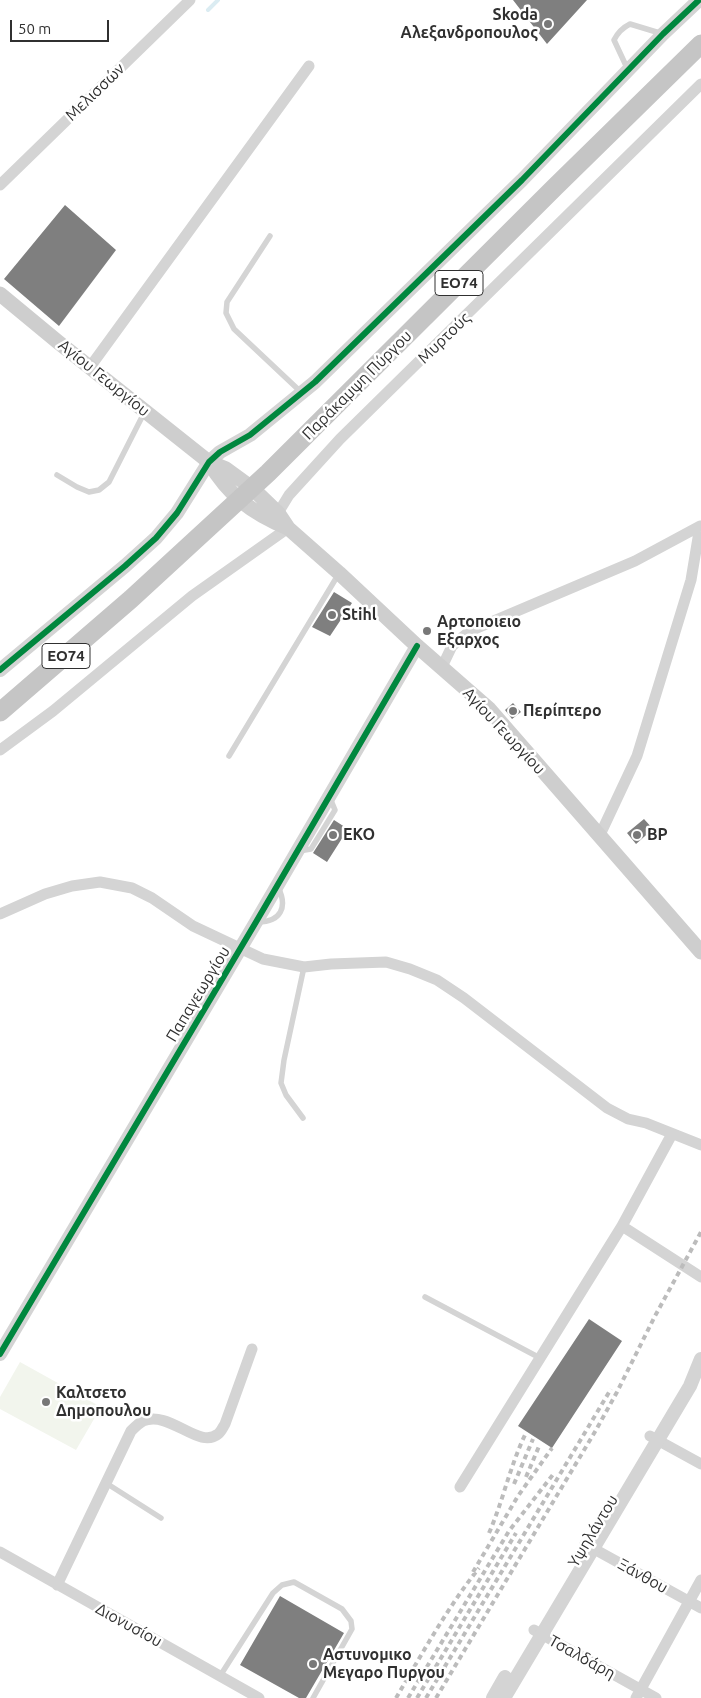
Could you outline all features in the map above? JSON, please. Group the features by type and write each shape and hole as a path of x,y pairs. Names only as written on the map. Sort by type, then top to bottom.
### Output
{"highway":[{"name":"Παράκαμψη Πύργου","path":"0,712 89,636 246,494 701,44"}],"main road":[{"name":"Αγίου Γεωργίου","path":"0,294 209,462 222,482 278,513 288,528 489,709 701,952"},
{"name":"Αγίου Γεωργίου","path":"246,494 261,517 288,528"}],"street":[{"path":"0,670 156,538 177,513 209,462 220,452 250,435 302,393 522,180 663,34 699,0"},
{"name":"Μελισσών","path":"0,185 186,1"},
{"path":"90,367 309,66"},
{"name":"Μυρτούς","path":"278,513 289,495 340,439 701,84"},
{"path":"442,668 452,646 470,631 635,560 701,525"},
{"path":"599,836 637,756 691,580 701,525"},
{"path":"0,750 53,711 192,596 288,528"},
{"name":"Παπαγεωργίου","path":"2,1348 256,922 417,646"},
{"path":"0,914 45,894 72,886 100,882 132,888 152,898 193,926 263,959 304,968 332,964 386,962 410,969 437,980 464,998 607,1108 628,1119 646,1123 701,1145"},
{"path":"460,1487 622,1226 672,1134"},
{"path":"622,1226 701,1277"},
{"path":"57,1585 131,1431 143,1421 159,1420 180,1426 201,1438 211,1438 219,1434 225,1424 252,1349"},
{"name":"Υψηλάντου","path":"493,1698 537,1632 654,1439 684,1381 699,1363"},
{"path":"654,1439 701,1464"},
{"name":"Ξάνθου","path":"589,1546 701,1608"},
{"name":"Διονυσίου","path":"0,1552 259,1698"},
{"path":"638,1694 701,1580"},
{"name":"Υψηλάντου","path":"504,1698 537,1632"},
{"name":"Τσαλδάρη","path":"537,1632 638,1694 656,1698"}],"lane":[{"path":"628,70 614,40 622,28 630,24 663,34"},
{"path":"270,236 227,302 226,313 234,329 302,393"},
{"path":"57,475 89,492 100,490 109,482 145,411"},
{"path":"229,756 339,573"},
{"path":"303,1118 286,1095 281,1083 284,1060 304,968"},
{"path":"425,1297 540,1358"},
{"path":"106,1484 161,1518"},
{"path":"220,1676 273,1593 282,1585 294,1582 342,1609 351,1621 352,1629 313,1698"}],"shaded area":[{"name":"Καλτσετο Δημοπουλου","path":"20,1362 101,1407 76,1450 0,1409 0,1397"}],"building":[{"name":"Skoda Αλεξανδροπουλος","path":"513,0 587,0 547,44"},
{"path":"65,205 116,250 59,326 4,279"},
{"name":"Stihl","path":"334,592 352,603 330,636 312,627"},
{"name":"Περίπτερο","path":"513,703 521,712 512,719 505,710"},
{"path":"644,819 653,829 636,844 627,833"},
{"path":"334,820 348,829 327,862 313,853"},
{"path":"589,1319 622,1341 552,1448 518,1426"},
{"path":"280,1596 344,1633 306,1698 299,1698 240,1665"}],"waterway":[{"path":"208,10 218,0"}],"railway":[{"path":"436,1698 596,1430 701,1232"},
{"path":"426,1698 611,1389"},
{"path":"489,1533 525,1435"},
{"path":"514,1484 533,1439"},
{"path":"526,1477 540,1444"},
{"path":"473,1572 518,1496 552,1448"},
{"path":"408,1698 509,1531 555,1472"},
{"path":"417,1698 516,1533"},
{"path":"396,1698 446,1615 479,1568"}],"cycle path":[{"path":"0,670 156,538 177,513 209,462 220,452 250,435 315,382 522,180 663,34 699,0"},
{"path":"0,1354 417,646"}],"place":[{"name":"Skoda Αλεξανδροπουλος","path":"548,24"},
{"name":"Stihl","path":"332,615"},
{"name":"Αρτοποιειο Εξαρχος","path":"427,631"},
{"name":"Περίπτερο","path":"513,711"},
{"name":"EKO","path":"333,835"},
{"name":"BP","path":"637,835"},
{"name":"Καλτσετο Δημοπουλου","path":"46,1402"},
{"name":"Αστυνομικο Μεγαρο Πυργου","path":"313,1664"}]}
